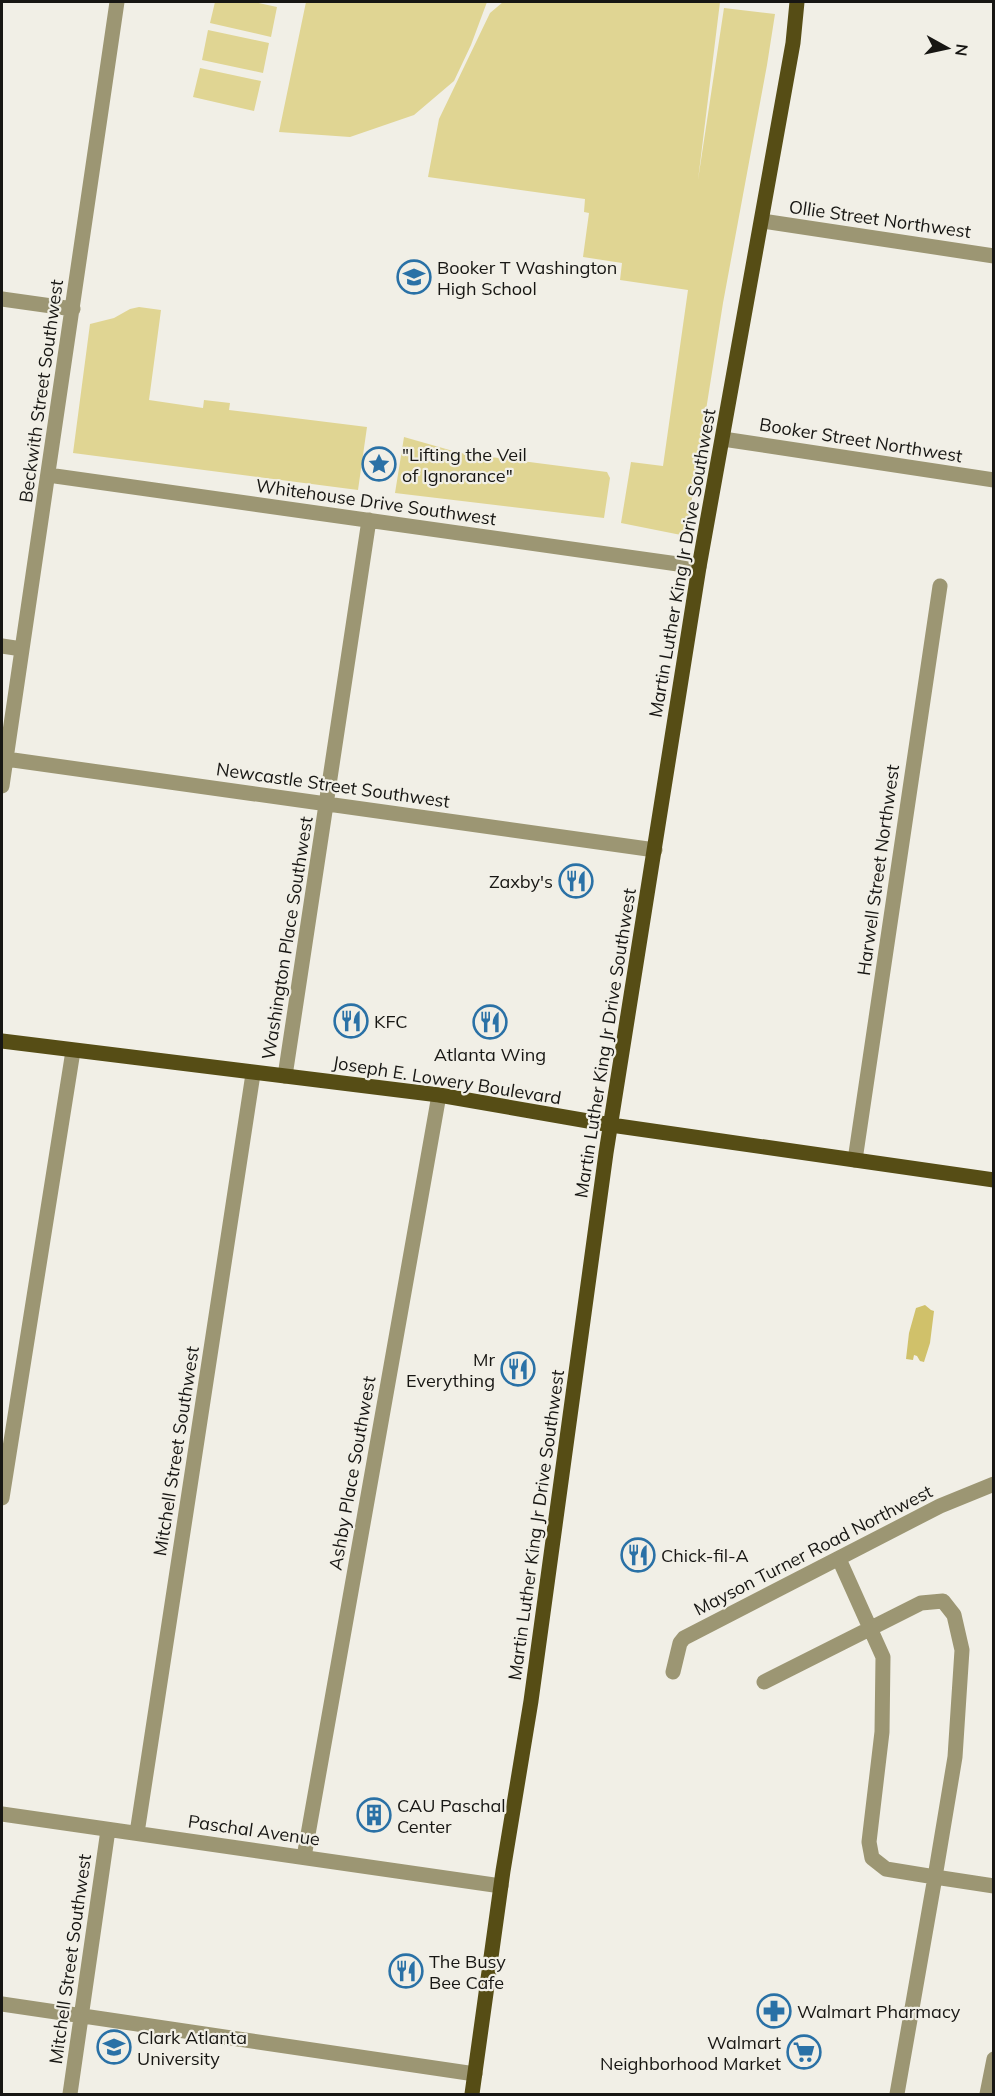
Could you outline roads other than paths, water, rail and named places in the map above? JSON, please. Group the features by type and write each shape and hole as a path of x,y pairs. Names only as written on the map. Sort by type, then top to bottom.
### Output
{"main road":[{"name":"Martin Luther King Jr Drive Southwest","path":"472,2094 501,1886 531,1701 611,1125 699,567 793,43 797,2"},
{"name":"Joseph E. Lowery Boulevard","path":"2,1041 253,1074 439,1095 611,1125 993,1180"}],"street":[{"name":"Beckwith Street Southwest","path":"2,786 117,2"},
{"name":"Ollie Street Northwest","path":"762,221 993,256"},
{"path":"2,299 73,309"},
{"name":"Booker Street Northwest","path":"723,439 993,480"},
{"name":"Whitehouse Drive Southwest","path":"48,475 699,567"},
{"name":"Washington Place Southwest","path":"285,1076 369,520"},
{"name":"Harwell Street Northwest","path":"855,1160 940,586"},
{"path":"2,646 22,649"},
{"name":"Newcastle Street Southwest","path":"6,759 655,850"},
{"path":"2,1498 73,1051"},
{"name":"Mitchell Street Southwest","path":"137,1833 253,1074"},
{"name":"Ashby Place Southwest","path":"304,1857 439,1095"},
{"name":"Mayson Turner Road Northwest","path":"673,1672 680,1643 684,1638 940,1506 993,1484"},
{"path":"839,1559 883,1657 882,1732 869,1842 872,1858 886,1869 993,1886"},
{"path":"764,1682 921,1603 943,1601 954,1616 962,1650 955,1757 897,2094"},
{"name":"Paschal Avenue","path":"2,1814 501,1886"},
{"name":"Mitchell Street Southwest","path":"70,2094 108,1830"},
{"path":"2,2004 475,2074"},
{"path":"987,2094 993,2059"}],"place":[{"name":"Booker T Washington High School","path":"414,277"},
{"name":"\"Lifting the Veil of Ignorance\"","path":"379,464"},
{"name":"Zaxby's","path":"576,881"},
{"name":"KFC","path":"351,1021"},
{"name":"Atlanta Wing","path":"490,1022"},
{"name":"Mr Everything","path":"518,1369"},
{"name":"Chick-fil-A","path":"638,1555"},
{"name":"CAU Paschal Center","path":"374,1815"},
{"name":"The Busy Bee Cafe","path":"406,1971"},
{"name":"Walmart Pharmacy","path":"774,2011"},
{"name":"Clark Atlanta University","path":"114,2047"},
{"name":"Walmart Neighborhood Market","path":"804,2052"}]}
